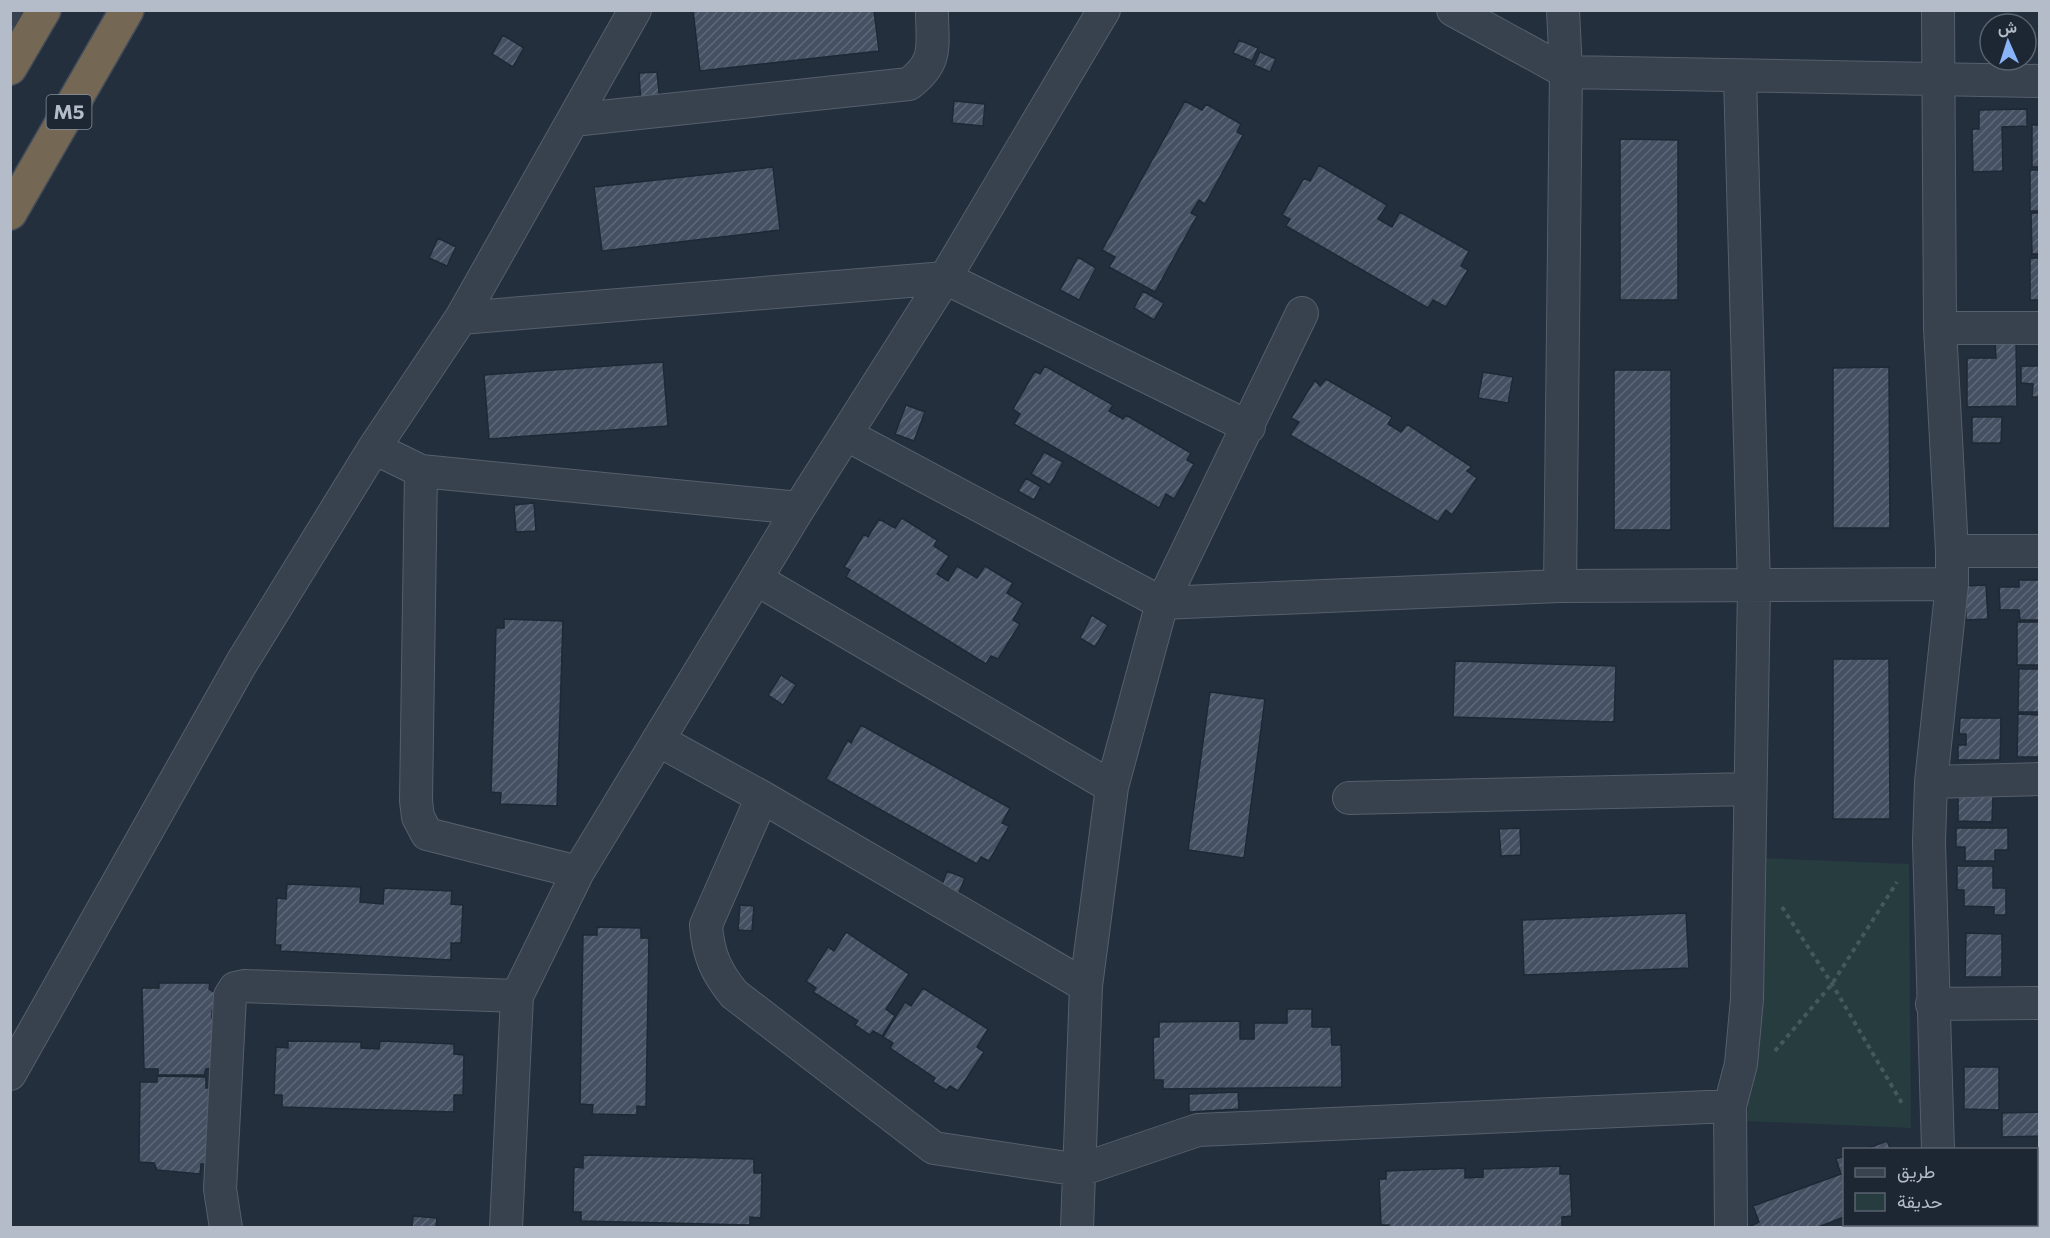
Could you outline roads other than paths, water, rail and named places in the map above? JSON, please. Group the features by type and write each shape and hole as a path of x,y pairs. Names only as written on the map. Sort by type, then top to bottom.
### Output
{"highway":[{"name":"M5","path":"10,213 127,10"},
{"path":"10,68 32,14"}],"street":[{"path":"10,1074 241,664 374,448 461,318 635,10"},
{"path":"573,120 909,84 923,74 932,59 932,10"},
{"path":"506,1227 517,996 578,872 799,508 945,278 1104,10"},
{"path":"1453,10 1566,72 2040,81"},
{"path":"1560,586 1566,72 1563,10"},
{"path":"1938,10 1940,328 1952,584 1931,782 1932,1004 1938,1148"},
{"path":"1731,1227 1730,1106 1741,1064 1747,999 1754,587 1740,76"},
{"path":"461,318 945,278 1249,427"},
{"path":"1077,1227 1086,986 1112,788 1162,603 1249,427 1302,313"},
{"path":"1940,328 2040,328"},
{"path":"847,435 1162,603 1560,586 1754,587 1952,584"},
{"path":"374,448 421,471 799,508"},
{"path":"421,471 416,801 418,817 427,834 578,872"},
{"path":"1952,550 2040,551"},
{"path":"756,579 1112,788"},
{"path":"658,740 1086,986"},
{"path":"1931,782 2040,779"},
{"path":"1349,798 1750,789"},
{"path":"762,798 706,925 708,948 717,974 734,994 934,1148 1080,1170 1198,1130 1730,1106"},
{"path":"226,1227 220,1189 230,996 235,988 244,986 517,996"},
{"path":"1932,1004 2040,1003"}]}
